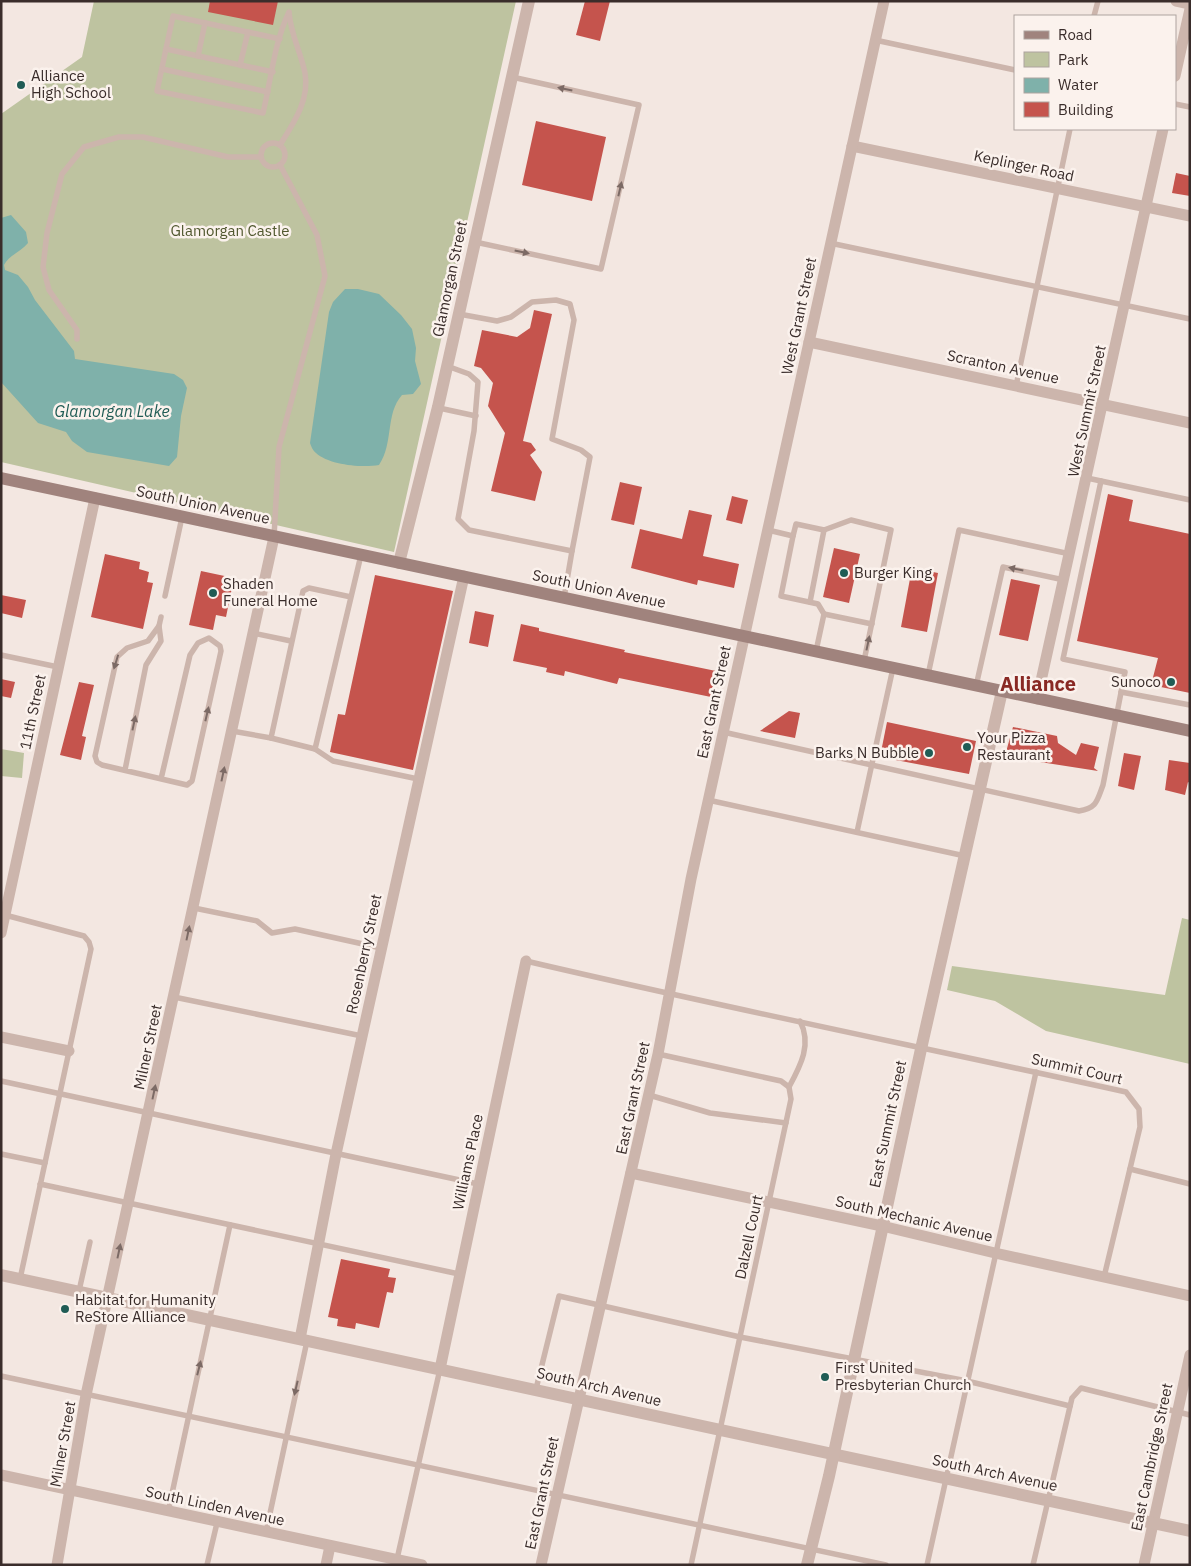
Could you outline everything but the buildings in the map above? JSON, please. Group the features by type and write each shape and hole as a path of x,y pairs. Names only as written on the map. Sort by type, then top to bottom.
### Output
{"main road":[{"name":"South Union Avenue","path":"1,478 1190,731"}],"street":[{"name":"Glamorgan Street","path":"399,563 438,408 529,1"},
{"name":"West Grant Street","path":"744,636 884,1"},
{"path":"1176,1 1190,4"},
{"path":"1176,72 1190,9"},
{"name":"West Summit Street","path":"1037,699 1104,405 1163,130"},
{"name":"Keplinger Road","path":"852,146 1190,216"},
{"name":"Scranton Avenue","path":"809,342 1190,423"},
{"name":"11th Street","path":"1,933 3,915 95,498"},
{"name":"Milner Street","path":"56,1565 86,1395 109,1298 274,537"},
{"name":"Rosenberry Street","path":"303,1340 336,1154 464,576"},
{"name":"East Grant Street","path":"541,1565 658,1054 708,800 744,636"},
{"name":"East Summit Street","path":"807,1565 1002,691"},
{"name":"Williams Place","path":"440,1369 526,961"},
{"path":"1,1037 69,1051"},
{"name":"South Mechanic Avenue","path":"631,1173 882,1226 1190,1296"},
{"name":"South Arch Avenue","path":"1,1275 1190,1531"},
{"name":"East Cambridge Street","path":"1144,1565 1190,1355"},
{"name":"South Linden Avenue","path":"1,1475 418,1564"},
{"path":"326,1565 330,1546"}],"lane":[{"path":"1094,15 1098,1"},
{"path":"280,39 173,16 157,91 263,113 280,39 289,12 291,33 305,74 305,96 297,117 280,145"},
{"path":"198,56 205,23"},
{"path":"240,65 248,32"},
{"path":"875,40 1014,70"},
{"path":"166,49 273,72"},
{"path":"162,69 268,92"},
{"path":"475,242 601,269 639,105 511,77"},
{"path":"1176,104 1190,107"},
{"path":"1016,386 1070,130"},
{"path":"77,339 77,330 48,290 43,267 47,233 62,174 84,148 119,137 143,137 228,157 261,156"},
{"path":"261,156 266,146 273,143 280,145 285,155 280,165"},
{"path":"261,156 268,166 280,165"},
{"path":"274,537 279,447 325,276 316,235 280,165"},
{"path":"830,243 1190,319"},
{"path":"459,314 497,321 511,317 532,302 556,300 570,304 574,320 552,439 581,450 590,458 564,598"},
{"path":"447,366 469,374 478,382 476,416 458,519 469,530 572,551"},
{"path":"438,408 476,416"},
{"path":"1087,478 1190,500"},
{"path":"723,732 872,763 1079,811 1091,809 1097,801 1103,785 1125,672 1063,659 1101,481"},
{"path":"165,596 182,517"},
{"path":"816,652 824,614 818,604 781,596 796,524 824,530 851,520 891,530 864,662"},
{"path":"768,530 793,536"},
{"path":"810,602 824,530"},
{"path":"928,676 959,530 1070,554"},
{"path":"315,749 361,555"},
{"path":"976,686 1003,567 1064,580"},
{"path":"271,738 303,591 309,588 351,597"},
{"path":"824,614 872,624"},
{"path":"125,770 146,665 161,641 159,626 161,617"},
{"path":"159,626 148,641 127,648 117,657 95,756 97,762 102,765 187,785 192,780 221,652 220,646 209,638 198,643 190,656 162,779"},
{"path":"253,633 292,641"},
{"path":"1051,640 1066,643"},
{"path":"1,655 58,667"},
{"path":"857,832 893,668"},
{"path":"1121,692 1190,704"},
{"path":"232,730 315,749 333,761 418,779"},
{"path":"708,800 965,856"},
{"path":"194,908 256,921 272,933 295,929 381,948"},
{"path":"3,915 84,936 89,942 91,949 20,1279"},
{"name":"Summit Court","path":"526,961 669,995 800,1021 857,1036 1126,1092 1139,1110 1140,1127 1104,1277"},
{"path":"174,997 362,1036"},
{"path":"658,1054 781,1081 789,1087 802,1065 805,1047 806,1033 800,1021"},
{"path":"927,1565 1036,1072"},
{"path":"1,1081 478,1184"},
{"name":"Dalzell Court","path":"691,1565 791,1099 789,1087"},
{"path":"649,1095 710,1113 786,1123"},
{"path":"1,1154 45,1163"},
{"path":"1130,1169 1190,1184"},
{"path":"40,1184 459,1274"},
{"path":"168,1512 230,1225"},
{"path":"79,1292 90,1242"},
{"path":"536,1389 559,1296 740,1337 968,1381 1070,1406"},
{"path":"266,1533 303,1340"},
{"path":"397,1559 440,1369"},
{"path":"1,1376 886,1565"},
{"path":"1033,1565 1072,1398 1081,1388 1190,1415"},
{"path":"207,1565 217,1522"}],"green space":[{"name":"Glamorgan Castle","path":"94,1 516,1 394,552 1,462 1,114 82,57"},
{"path":"1,749 24,753 22,778 1,776"},
{"path":"1182,918 1190,920 1190,1064 1046,1031 995,1001 947,990 952,966 1165,995"}],"water":[{"name":"Glamorgan Lake","path":"11,215 26,232 28,243 6,262 4,265 5,270 18,275 28,287 35,300 74,351 75,359 174,374 183,380 187,388 181,416 177,457 169,466 87,452 72,441 66,432 38,423 1,382 1,218"},
{"path":"345,289 358,289 379,294 401,315 412,329 416,348 415,361 421,384 413,394 402,395 397,403 393,411 387,447 379,465 355,466 337,463 315,452 310,443 329,312 333,302"}],"place":[{"name":"Alliance High School","path":"21,85"},
{"name":"Burger King","path":"844,573"},
{"name":"Shaden Funeral Home","path":"213,593"},
{"name":"Sunoco","path":"1171,682"},
{"name":"Your Pizza Restaurant","path":"967,747"},
{"name":"Barks N Bubble","path":"929,753"},
{"name":"Habitat for Humanity ReStore Alliance","path":"65,1309"},
{"name":"First United Presbyterian Church","path":"825,1377"}],"district":[{"name":"Alliance","path":"1038,684"}]}
